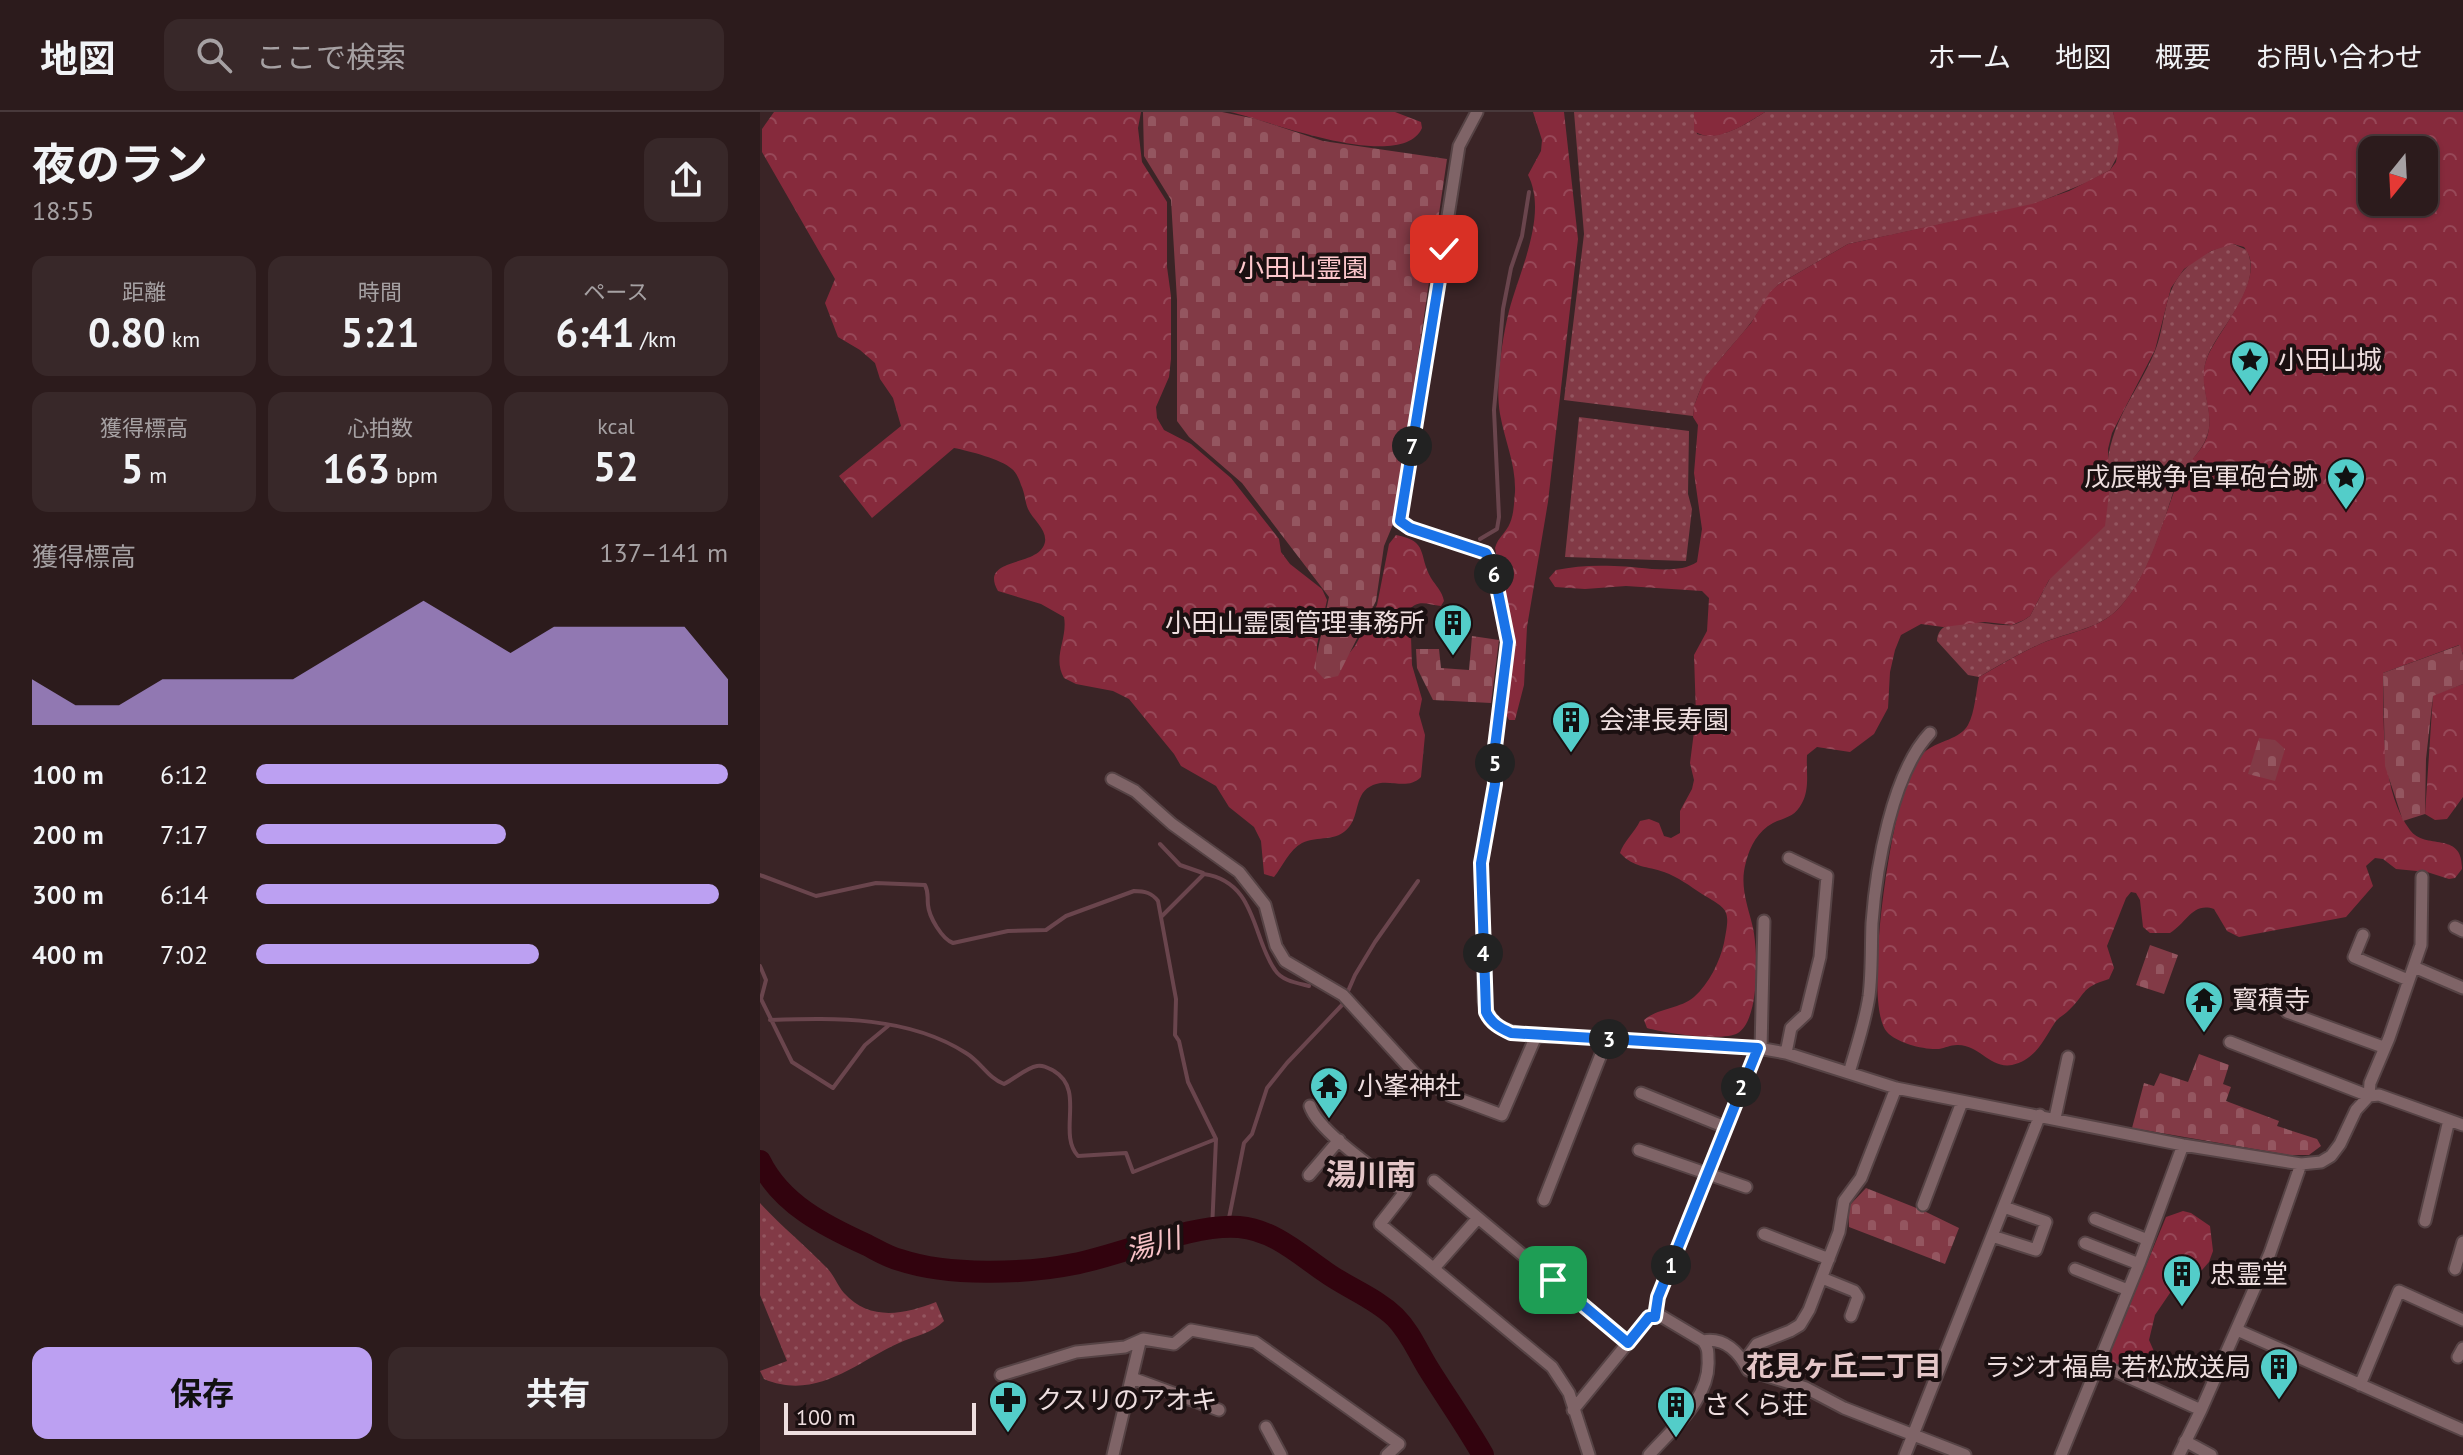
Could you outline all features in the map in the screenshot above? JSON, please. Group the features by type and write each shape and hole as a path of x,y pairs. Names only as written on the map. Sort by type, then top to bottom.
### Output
{"street":[{"path":"1477,112 1459,146 1400,521 1410,528 1486,553 1493,567 1508,642 1494,755 1495,784 1481,863 1484,1001 1489,1019 1500,1028 1511,1033 1536,1036 1759,1048 1786,1053 1896,1088 1962,1102 2183,1145 2301,1164 2321,1162 2331,1156 2340,1144 2356,1110 2369,1096 2370,1083 2421,945 2422,877"},
{"path":"1849,1073 1866,1017 1870,992 1872,921 1880,863 1901,783 1915,752 1930,733"},
{"path":"1112,779 1135,791 1172,824 1239,872 1265,905 1276,946 1285,961 1343,995 1416,1075 1451,1096 1502,1115 1536,1036"},
{"path":"1786,1053 1791,1028 1806,1014 1820,957 1827,876 1789,858"},
{"path":"1655,1317 1658,1297 1759,1048 1764,921"},
{"path":"2363,935 2354,957 2408,980"},
{"path":"2414,967 2463,988"},
{"path":"2287,1012 2383,1047"},
{"path":"1544,1200 1607,1039"},
{"path":"2230,1042 2369,1096 2379,1095 2463,1125"},
{"path":"2055,1118 2068,1057"},
{"path":"1744,1362 1757,1344 1800,1325 1839,1232 1844,1201 1861,1178 1896,1088"},
{"path":"1641,1093 1725,1127"},
{"path":"1923,1205 1962,1102"},
{"path":"1310,1106 1315,1117 1339,1140 1405,1192 1380,1224 1552,1367 1569,1393 1589,1455"},
{"path":"1905,1455 2040,1115"},
{"path":"2425,1221 2449,1120"},
{"path":"1309,1175 1339,1140"},
{"path":"2061,1455 2139,1264 2183,1145"},
{"path":"1639,1150 1746,1187"},
{"path":"2179,1455 2270,1253 2301,1164"},
{"path":"1434,1181 1628,1343"},
{"path":"1992,1236 2036,1250 2046,1222 2004,1207"},
{"path":"1434,1268 1478,1218"},
{"path":"2095,1219 2148,1240"},
{"path":"1764,1234 1829,1259"},
{"path":"2455,1269 2463,1242"},
{"path":"2085,1243 2139,1264"},
{"path":"2075,1269 2128,1290"},
{"path":"1822,1278 1854,1291 1858,1297 1851,1316"},
{"path":"2360,1385 2399,1291 2463,1320"},
{"path":"1573,1410 1649,1317 1661,1316 1703,1341 1707,1346 1709,1366 1702,1392 1649,1455"},
{"path":"1001,1375 1076,1352 1125,1347 1143,1339 1174,1344 1191,1330 1255,1342 1399,1444 1387,1455"},
{"path":"2237,1330 2463,1430"},
{"path":"1703,1341 1715,1339 1724,1343 1741,1357 1748,1370 1806,1388 1844,1408 1965,1455"},
{"path":"1113,1455 1140,1342"},
{"path":"2097,1363 2201,1410"},
{"path":"1132,1378 1219,1410"},
{"path":"1266,1427 1281,1455"},
{"path":"2185,1441 2211,1455"}],"green space":[{"path":"774,112 1141,112 1138,128 1142,162 1167,202 1171,359 1169,377 1156,407 1157,418 1164,430 1191,444 1231,478 1279,539 1281,552 1290,564 1322,589 1327,600 1317,645 1317,667 1347,656 1355,646 1377,605 1389,544 1396,535 1418,545 1444,601 1441,606 1421,603 1410,609 1412,665 1422,699 1419,714 1425,735 1421,777 1404,784 1373,785 1363,793 1352,822 1344,832 1302,843 1274,877 1264,874 1261,841 1254,827 1229,807 1216,786 1181,766 1129,699 1113,691 1076,684 1064,678 1060,655 1064,617 1041,604 998,591 994,580 996,572 1033,556 1045,542 1044,533 1028,509 1020,481 1012,469 993,459 954,448 872,518 839,476 901,426 893,398 880,379 875,363 838,337 825,303 835,279 762,152 762,129"},
{"name":"小田山霊園","path":"1143,112 1222,112 1256,119 1323,141 1447,159 1394,522 1384,546 1376,601 1338,676 1324,679 1314,668 1329,597 1242,483 1189,437 1177,421 1177,300 1171,200 1144,156"},
{"path":"1230,112 1395,112 1421,122 1422,128 1409,141 1388,146 1362,145 1302,133"},
{"path":"1533,112 1564,112 1578,239 1548,502 1527,627 1524,685 1515,720 1509,720 1506,714 1512,633 1495,548 1511,519 1515,482 1500,414 1499,376 1506,322 1534,224 1533,190 1528,175 1541,151 1542,140"},
{"path":"1574,112 1694,112 1697,134 1706,136 1733,130 1765,112 2113,112 2119,133 2119,153 2110,170 2032,205 1848,244 1779,284 1707,378 1700,390 1693,416 1564,400 1584,234"},
{"path":"1694,112 1765,112 1731,131 1711,136 1694,131"},
{"path":"2113,112 2463,112 2463,654 2459,645 2383,673 2386,754 2393,795 2400,814 2417,836 2456,849 2461,857 2462,869 2455,878 2449,879 2427,872 2396,869 2383,859 2375,858 2366,866 2373,886 2346,917 2239,937 2227,931 2214,909 2206,908 2195,911 2170,933 2150,933 2143,927 2140,900 2136,893 2131,892 2107,946 2114,968 2109,979 2088,989 2057,1020 2027,1059 2012,1065 1997,1063 1965,1046 1933,1049 1904,1042 1887,1032 1880,1015 1877,986 1882,909 1894,831 1908,781 1924,753 1960,734 1968,725 1979,677 2038,645 2109,617 2139,580 2180,477 2207,437 2209,417 2204,368 2213,346 2239,303 2250,273 2250,259 2244,247 2233,244 2211,251 2184,269 2171,288 2155,350 2112,433 2108,449 2109,494 2105,526 2049,580 2030,616 2012,625 1985,622 1943,627 1921,624 1901,635 1890,672 1888,708 1874,734 1850,752 1817,747 1807,755 1807,785 1802,803 1793,814 1763,830 1752,845 1746,862 1744,888 1755,939 1756,984 1745,1025 1738,1033 1720,1037 1647,1028 1644,1020 1688,1001 1704,986 1720,957 1726,932 1727,916 1717,903 1674,876 1636,864 1620,853 1640,821 1649,819 1659,823 1664,836 1671,838 1680,833 1680,811 1694,780 1690,763 1696,716 1694,655 1707,631 1709,598 1702,591 1626,586 1585,589 1555,587 1549,578 1556,570 1577,567 1679,569 1697,562 1702,529 1694,473 1698,425 1693,417 1694,406 1705,377 1779,284 1848,244 2032,204 2069,191 2110,170 2116,162 2119,141"},
{"path":"2233,244 2247,250 2250,278 2239,305 2214,343 2205,365 2208,433 2176,484 2153,551 2138,583 2116,611 2099,623 2038,645 1979,677 1968,675 1937,641 1940,631 1947,625 1968,622 2013,625 2030,616 2107,471 2118,423 2159,341 2172,288 2189,265 2200,257"},
{"path":"1579,417 1689,431 1688,494 1692,509 1686,561 1565,557"},
{"path":"1472,636 1499,640 1491,703 1433,700 1417,668 1416,649 1439,649 1441,668 1469,670"},
{"path":"2460,645 2463,684 2433,696 2426,759 2425,814 2403,821 2385,766 2383,673"},
{"path":"2463,684 2463,797 2447,819 2435,820 2425,814 2433,695"},
{"path":"2259,738 2275,740 2285,749 2275,781 2248,774"},
{"path":"2150,945 2178,955 2164,994 2136,985"},
{"path":"2199,1054 2229,1065 2223,1084 2231,1087 2226,1101 2279,1121 2277,1126 2317,1139 2321,1146 2309,1155 2289,1155 2132,1128 2144,1083 2154,1086 2160,1073 2188,1082"},
{"path":"1866,1188 1959,1228 1945,1264 1849,1227 1848,1207"},
{"path":"760,1203 827,1268 854,1302 876,1312 888,1313 912,1310 936,1302 944,1321 818,1383 783,1385 764,1379 760,1371 787,1361 760,1295"},
{"path":"2183,1211 2210,1226 2213,1251 2202,1270 2172,1290 2155,1315 2149,1340 2156,1356 2163,1361 2160,1378 2155,1380 2128,1372 2112,1363 2110,1353 2166,1217"}],"waterway":[{"path":"1480,539 1497,529 1499,517 1494,410 1503,309 1511,268 1522,236 1529,192"},
{"path":"1160,844 1180,865 1203,873"},
{"path":"1161,917 1204,874 1221,879 1244,899 1278,974 1309,986"},
{"path":"760,875 816,896 876,883 925,885 933,921 953,943 1008,931 1046,930 1066,916 1134,891 1153,896 1158,901 1176,999 1175,1035 1188,1082 1216,1139 1212,1230"},
{"path":"1227,1228 1244,1143 1252,1134 1267,1088 1342,1005 1355,975 1375,942 1418,881"},
{"path":"760,966 766,980 761,999 792,1062 833,1088 865,1045 888,1026"},
{"path":"770,1020 846,1020 920,1032 966,1053 1004,1084 1033,1067 1046,1067 1063,1079 1068,1089 1070,1136 1078,1156 1126,1153 1133,1172 1216,1139"},
{"name":"湯川","path":"760,1161 780,1190 820,1221 891,1257 941,1269 987,1272 1033,1270 1093,1260 1200,1230 1239,1227 1263,1233 1284,1243 1395,1317 1483,1455"}],"place":[{"name":"小田山城","path":"2250,394"},
{"name":"戊辰戦争官軍砲台跡","path":"2346,511"},
{"name":"小田山霊園管理事務所","path":"1453,657"},
{"name":"会津長寿園","path":"1571,754"},
{"name":"寳積寺","path":"2204,1034"},
{"name":"小峯神社","path":"1329,1120"},
{"name":"忠霊堂","path":"2182,1308"},
{"name":"ラジオ福島 若松放送局","path":"2279,1401"},
{"name":"クスリのアオキ","path":"1008,1434"},
{"name":"さくら荘","path":"1676,1439"}],"district":[{"name":"湯川南","path":"1371,1175"},
{"name":"花見ヶ丘二丁目","path":"1844,1366"}],"route":[{"path":"1444,249 1400,521 1410,528 1486,553 1493,567 1508,642 1494,755 1495,784 1481,863 1486,1012 1489,1019 1511,1033 1758,1048 1658,1297 1655,1317 1649,1317 1628,1343 1553,1280"}]}
